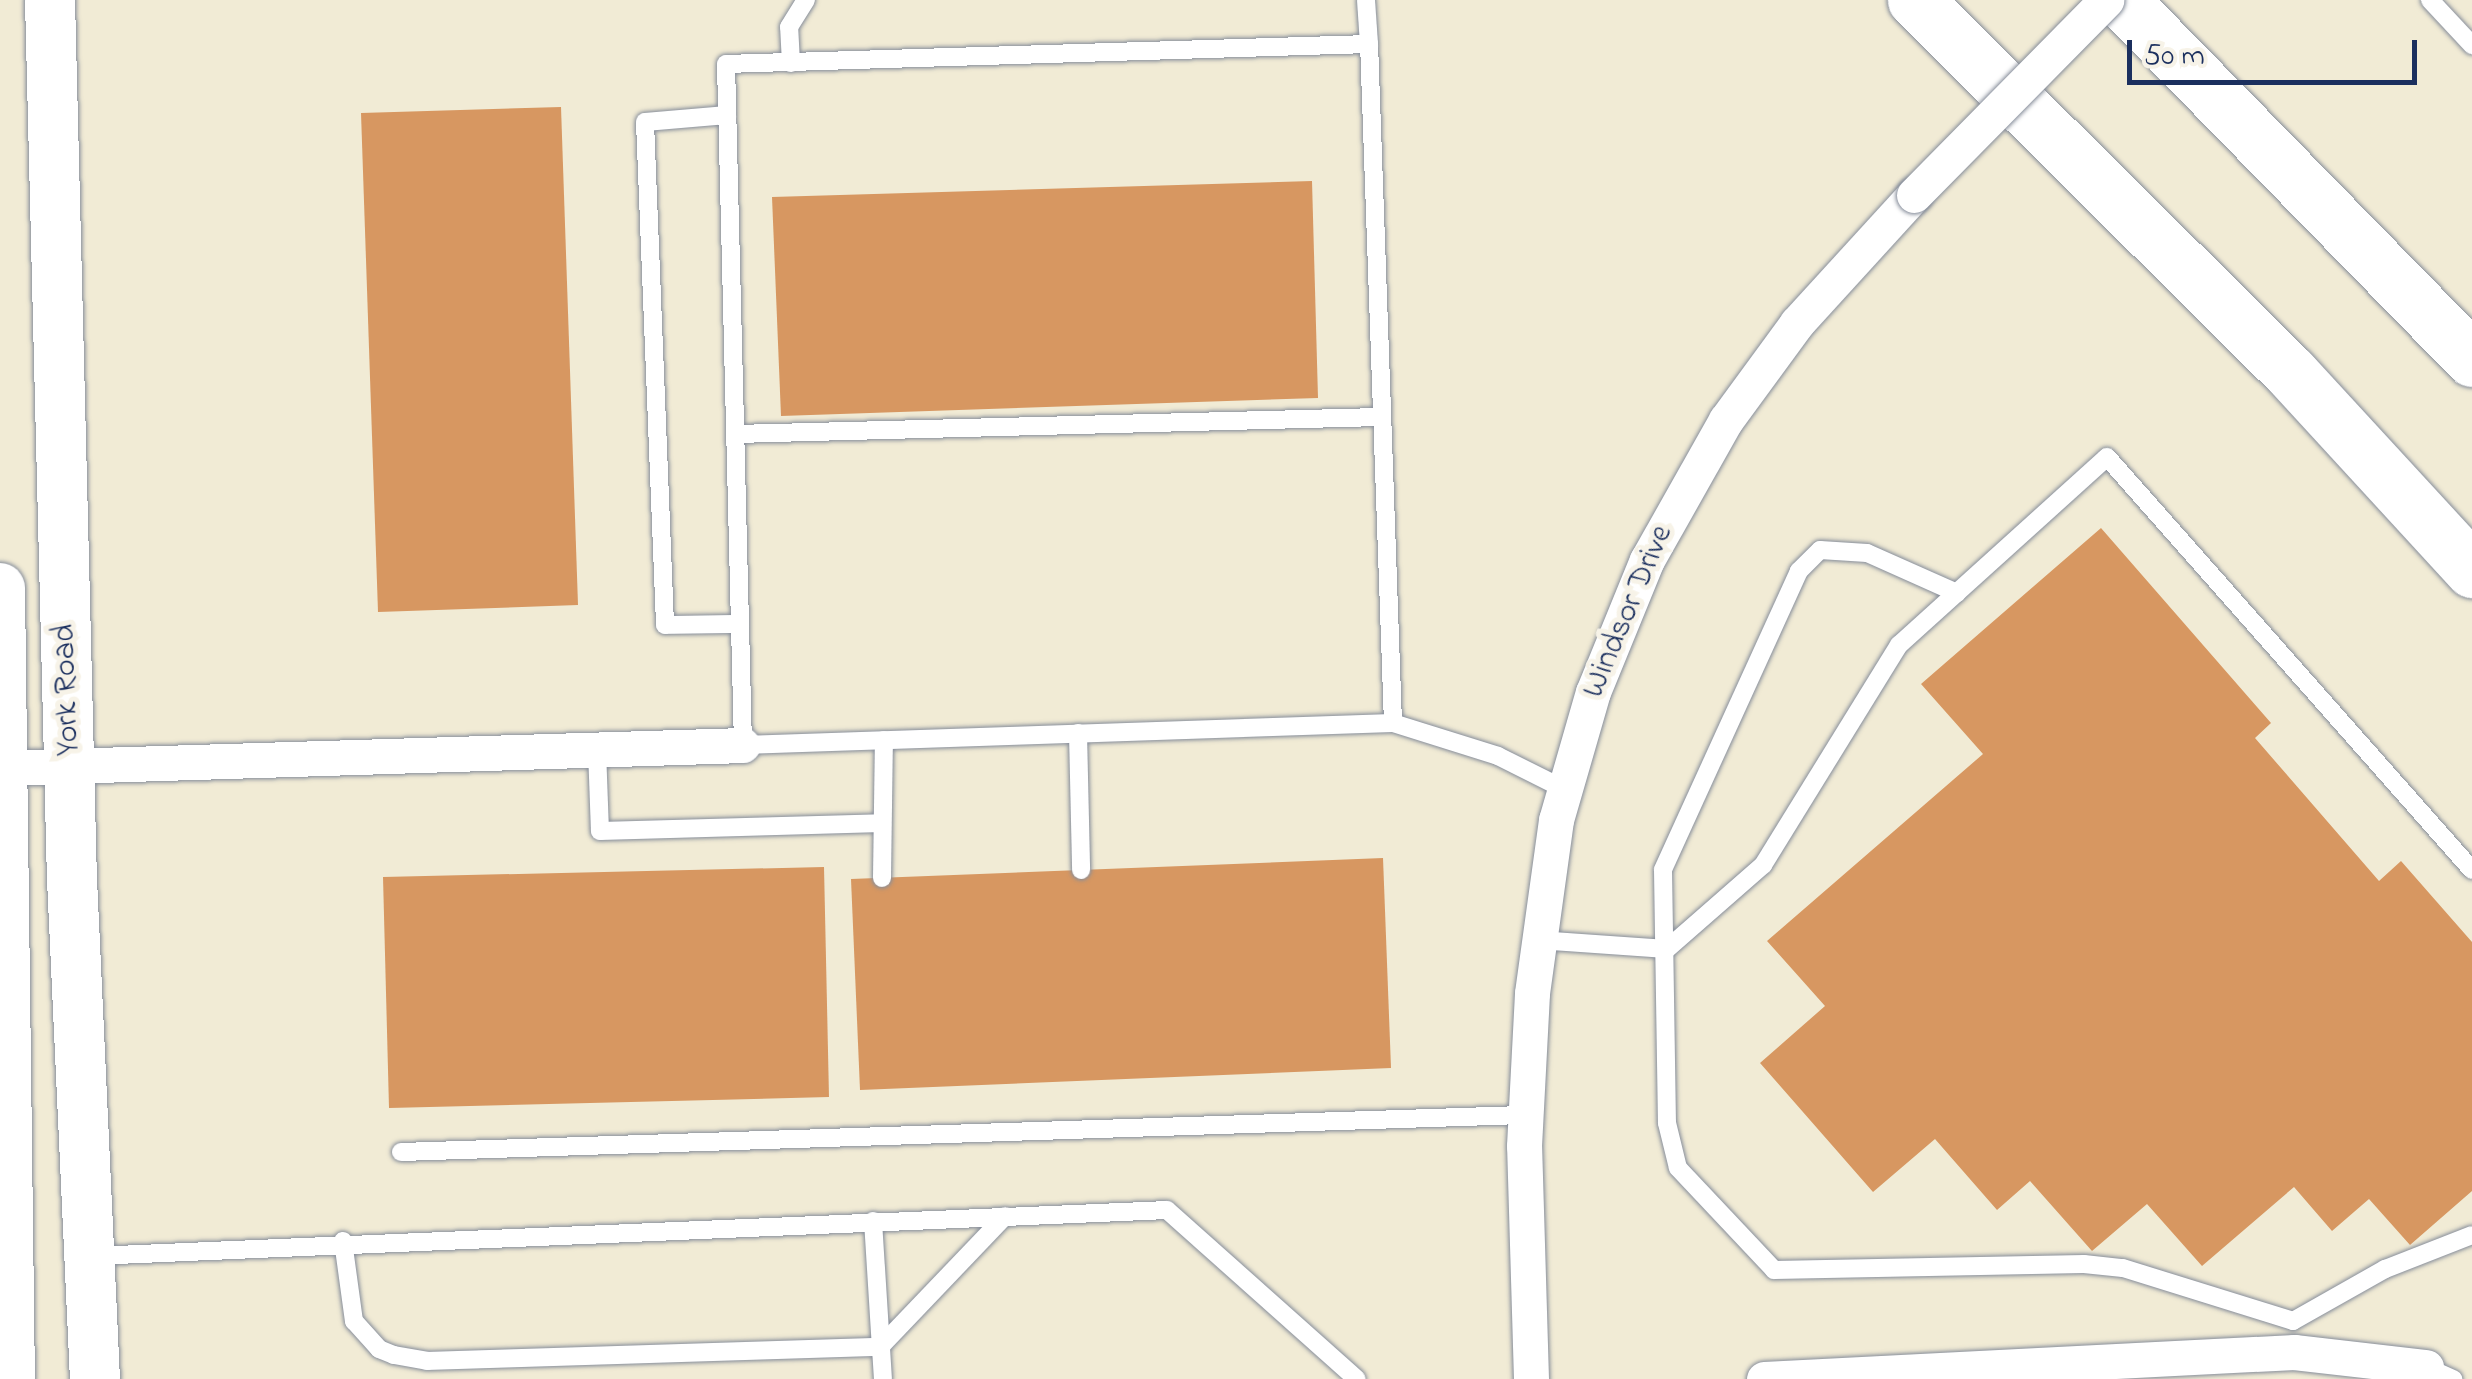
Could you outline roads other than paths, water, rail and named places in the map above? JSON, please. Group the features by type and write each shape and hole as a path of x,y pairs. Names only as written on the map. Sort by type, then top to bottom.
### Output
{"highway":[{"path":"1916,0 2291,373 2472,570"},
{"path":"2121,0 2472,359"}],"main road":[{"name":"York Road","path":"50,0 70,766 95,1379"},
{"name":"York Road","path":"0,588 10,1379"}],"street":[{"name":"Windsor Drive","path":"1531,1379 1526,1116 1538,940 1564,789 1622,616 1684,490 1798,323 1914,195 2106,0"},
{"path":"1,768 742,744"},
{"path":"1764,1379 2198,1368 2294,1336 2439,1373"}],"lane":[{"path":"792,62 789,27 806,0"},
{"path":"1366,0 1392,723"},
{"path":"2430,0 2472,45"},
{"path":"1368,44 726,64 742,744 1392,723 1498,756 1564,789"},
{"path":"727,115 645,122 665,625 740,624"},
{"path":"735,434 1382,417"},
{"path":"1538,940 1667,949 1763,865 1899,645 2107,457 2472,870"},
{"path":"1957,593 1867,554 1820,550 1800,571 1663,870 1669,1150 1678,1168 1774,1270 2104,1266 2294,1336 2385,1269 2472,1235"},
{"path":"1078,733 1081,870"},
{"path":"882,878 884,740"},
{"path":"597,750 600,830 882,823"},
{"path":"402,1152 1526,1116"},
{"path":"90,1256 344,1241 1167,1210 1358,1379"},
{"path":"344,1241 354,1321 394,1356 427,1360 880,1347 1005,1216"},
{"path":"873,1221 882,1379"}]}
